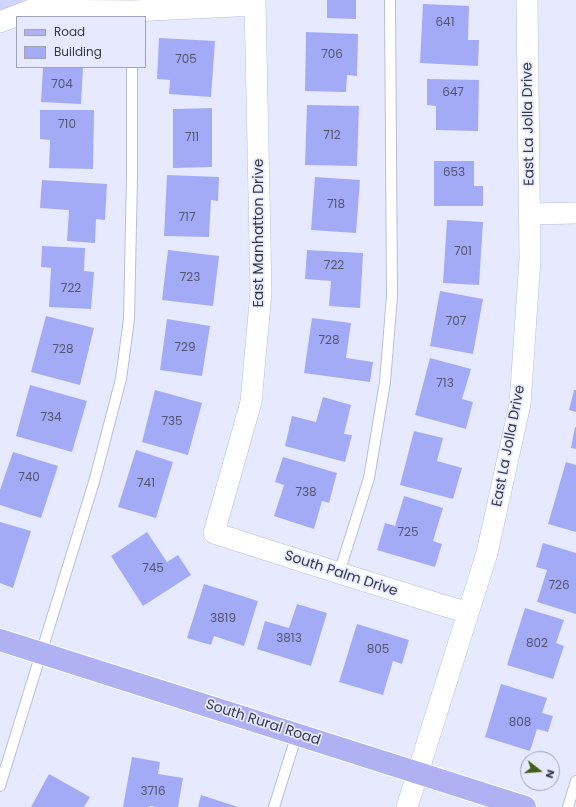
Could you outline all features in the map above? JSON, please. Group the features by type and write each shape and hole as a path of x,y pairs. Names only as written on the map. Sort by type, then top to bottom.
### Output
{"main road":[{"name":"South Rural Road","path":"0,640 525,807"}],"street":[{"name":"East La Jolla Drive","path":"407,807 487,553 520,404 530,259 527,0"},
{"path":"0,22 31,10 132,9 255,3"},
{"name":"East Manhatton Drive","path":"214,533 251,402 261,292 255,3"},
{"path":"530,214 576,213"},
{"name":"South Palm Drive","path":"214,533 339,574 468,613"}],"lane":[{"path":"339,574 369,478 385,382 388,351 392,296 390,0"},
{"path":"0,786 94,482 121,379 129,319 132,176 132,68"},
{"path":"274,807 297,734"},
{"path":"568,807 576,781"}],"shaded area":[{"path":"0,0 22,0 31,10 0,22"}],"building":[{"path":"327,0 356,0 356,19 327,18"},
{"path":"423,4 469,6 468,40 479,40 478,66 420,63"},
{"path":"306,32 358,34 357,76 347,75 346,92 305,91"},
{"path":"159,38 215,41 211,97 169,94 170,80 157,79"},
{"path":"43,68 83,68 81,104 41,102"},
{"path":"427,79 479,80 478,131 436,130 436,106 427,105"},
{"path":"307,105 359,106 357,166 305,165"},
{"path":"212,108 212,167 173,168 173,109"},
{"path":"40,110 94,110 93,169 49,168 50,140 40,139"},
{"path":"434,161 474,161 474,186 483,186 483,206 434,206"},
{"path":"167,175 219,177 218,201 211,200 209,237 164,236"},
{"path":"315,177 360,180 356,233 311,230"},
{"path":"42,180 107,184 105,220 96,219 95,243 67,241 69,210 40,208"},
{"path":"447,220 483,222 479,285 443,283"},
{"path":"42,246 85,248 84,271 94,272 91,309 49,307 51,268 41,267"},
{"path":"168,250 219,256 213,306 162,300"},
{"path":"307,250 363,253 360,308 329,306 331,281 305,279"},
{"path":"440,291 483,299 473,354 430,346"},
{"path":"46,316 94,328 80,385 31,372"},
{"path":"312,318 351,323 346,358 373,362 370,382 304,373"},
{"path":"167,319 210,326 202,376 160,370"},
{"path":"430,358 471,369 462,399 473,402 466,429 415,415"},
{"path":"30,385 87,401 72,452 16,436"},
{"path":"155,390 202,403 188,455 142,442"},
{"path":"574,390 576,390 576,412 569,410"},
{"path":"323,397 351,405 344,434 352,435 345,462 285,446 292,416 316,422"},
{"path":"576,427 576,449 571,448"},
{"path":"414,431 443,438 437,461 462,468 453,499 400,485"},
{"path":"136,450 173,462 156,518 118,507"},
{"path":"13,452 58,466 41,518 0,505 0,490"},
{"path":"283,457 337,473 329,503 322,501 314,529 274,516 284,485 275,482"},
{"path":"566,462 576,465 576,532 548,524"},
{"path":"404,496 443,508 433,541 442,544 435,567 377,550 385,523 395,526"},
{"path":"0,522 31,531 13,588 0,583"},
{"path":"147,532 167,562 178,555 191,575 143,606 111,556"},
{"path":"543,543 576,553 576,614 537,602 547,570 536,567"},
{"path":"204,584 258,601 244,646 214,636 211,645 187,638"},
{"path":"297,604 327,613 311,666 257,649 265,621 289,628"},
{"path":"525,608 564,620 556,643 564,646 553,679 507,665"},
{"path":"357,624 409,640 402,664 393,661 383,695 339,682"},
{"path":"501,684 547,698 542,713 553,716 548,732 537,729 530,751 485,737"},
{"path":"132,757 160,762 158,774 183,778 178,807 123,807"},
{"path":"49,774 90,797 84,807 31,807"},
{"path":"201,795 238,807 198,807"}]}
